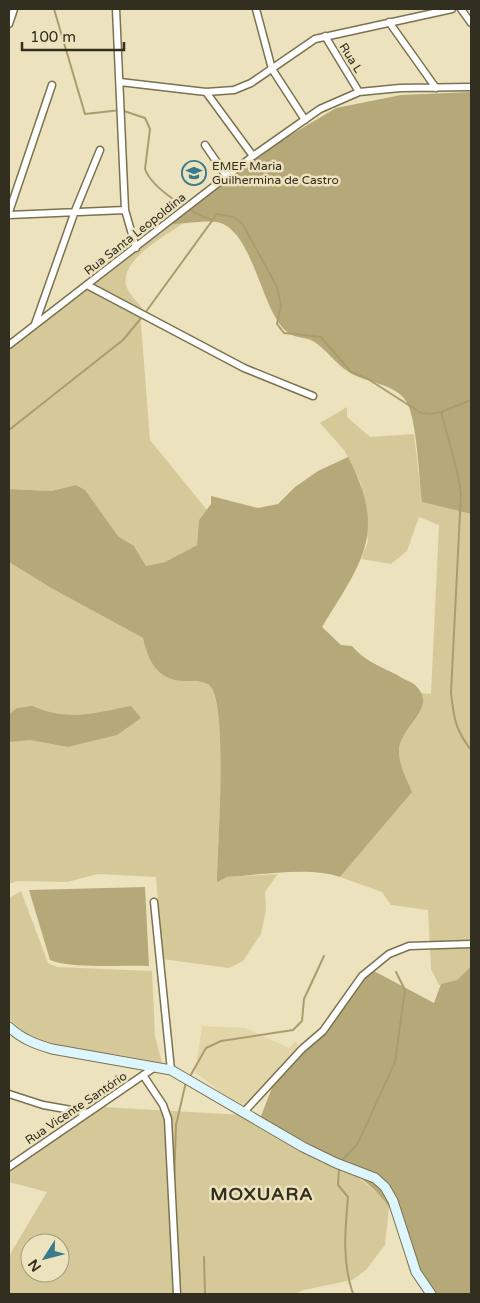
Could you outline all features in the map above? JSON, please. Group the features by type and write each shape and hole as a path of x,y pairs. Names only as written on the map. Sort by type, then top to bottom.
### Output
{"street":[{"path":"116,9 125,210 136,248"},
{"path":"256,9 272,69 305,120"},
{"path":"120,82 206,92 242,88 310,41 325,36 452,9"},
{"path":"461,9 471,23"},
{"path":"9,24 12,12"},
{"path":"389,22 436,88"},
{"name":"Rua L","path":"325,36 359,92"},
{"path":"52,85 9,213 125,210"},
{"name":"Rua Santa Leopoldina","path":"9,345 253,156 338,100 359,92 471,87"},
{"path":"206,92 253,156"},
{"path":"205,145 228,177"},
{"path":"34,325 75,210 100,150"},
{"path":"87,285 244,368 313,396"},
{"path":"154,902 171,1070"},
{"path":"244,1112 302,1049 323,1032 362,976 389,954 409,946 471,944"},
{"path":"9,1027 18,1035 35,1044 52,1049 171,1070 303,1147 375,1178 385,1187 399,1217 416,1272 431,1294"},
{"name":"Rua Vicente Santório","path":"9,1167 155,1067"},
{"path":"143,1075 163,1104 168,1118 177,1294"},
{"path":"9,1094 26,1101 88,1113"}],"shaded area":[{"path":"471,92 471,514 422,502 413,420 406,401 394,390 349,372 311,340 295,336 286,331 277,321 248,254 239,239 229,228 217,222 171,224 257,155 336,108 401,95"},
{"path":"171,224 182,224 155,242 137,258 130,266 126,275 126,285 142,308 140,312 150,440 207,510 199,520 197,545 165,562 146,566 134,546 118,536 84,490 76,485 51,491 9,489 9,350"},
{"path":"347,407 347,417 370,437 414,434 422,502 471,514 471,966 457,980 439,985 431,969 428,910 391,905 382,892 340,877 411,792 402,767 399,751 404,735 422,708 421,693 431,694 439,525 419,517 407,551 391,564 361,559 368,542 361,483 344,450 320,423"},
{"path":"348,457 360,483 366,506 368,527 365,546 358,564 349,583 322,627 341,645 352,646 370,661 414,684 422,695 421,711 405,734 399,751 402,767 412,792 340,877 315,872 285,872 227,877 217,882 220,810 219,718 215,697 209,685 200,682 174,680 160,673 147,654 143,638 51,588 9,562 9,489 51,491 76,485 85,490 118,536 134,546 146,566 165,562 197,545 199,520 211,504 211,496 258,508 278,504 295,487 318,471"},
{"path":"9,562 51,588 143,638 147,653 160,673 174,680 200,682 209,685 215,697 219,718 220,810 217,881 227,877 278,874 265,892 266,910 261,934 243,961 229,968 162,959 156,877 98,874 67,882 17,881 9,884 10,740 29,740 68,747 131,706 73,716 57,715 29,708 16,710 9,714"},
{"path":"32,706 58,714 81,715 131,706 141,718 117,735 68,747 29,740 9,742 9,714 17,708"},
{"path":"145,887 149,966 84,966 50,960 29,890"},
{"path":"21,891 48,963 57,967 152,971 155,1036 162,1063 55,1046 30,1037 9,1019 9,898"},
{"path":"471,966 471,1294 425,1294 410,1271 395,1217 380,1196 350,1170 261,1116 275,1080 325,1032 351,994 372,970 434,1003 441,984 457,980"},
{"path":"202,1026 245,1028 289,1048 296,1041 299,1047 242,1109 195,1072"},
{"path":"103,1107 261,1116 352,1172 383,1198 389,1207 385,1245 366,1270 352,1280 304,1290 295,1294 9,1294 9,1256 20,1237 20,1283 70,1283 70,1233 23,1233 47,1192 9,1182 9,1170"}],"waterway":[{"path":"54,9 85,114 121,110 145,118 150,129 145,169 149,177 174,200 213,220"},
{"path":"145,313 217,214 234,217 242,223 277,287 281,306 277,324 284,333 321,337 351,372 368,379 421,413 441,412 471,400"},
{"path":"9,430 123,340 142,317"},
{"path":"441,412 461,493 451,693 456,723 471,750"},
{"path":"9,699 9,713"},
{"path":"189,1078 206,1048 221,1041 293,1030 302,1021 304,999 324,956"},
{"path":"341,1162 358,1143 395,1062 405,990 396,972"},
{"path":"174,1184 176,1125 186,1082"},
{"path":"339,1169 338,1185 348,1197 345,1234 346,1258 353,1294"},
{"path":"204,1257 205,1294"}],"place":[{"name":"EMEF Maria Guilhermina de Castro","path":"194,173"}],"district":[{"name":"MOXUARA","path":"262,1194"}]}
